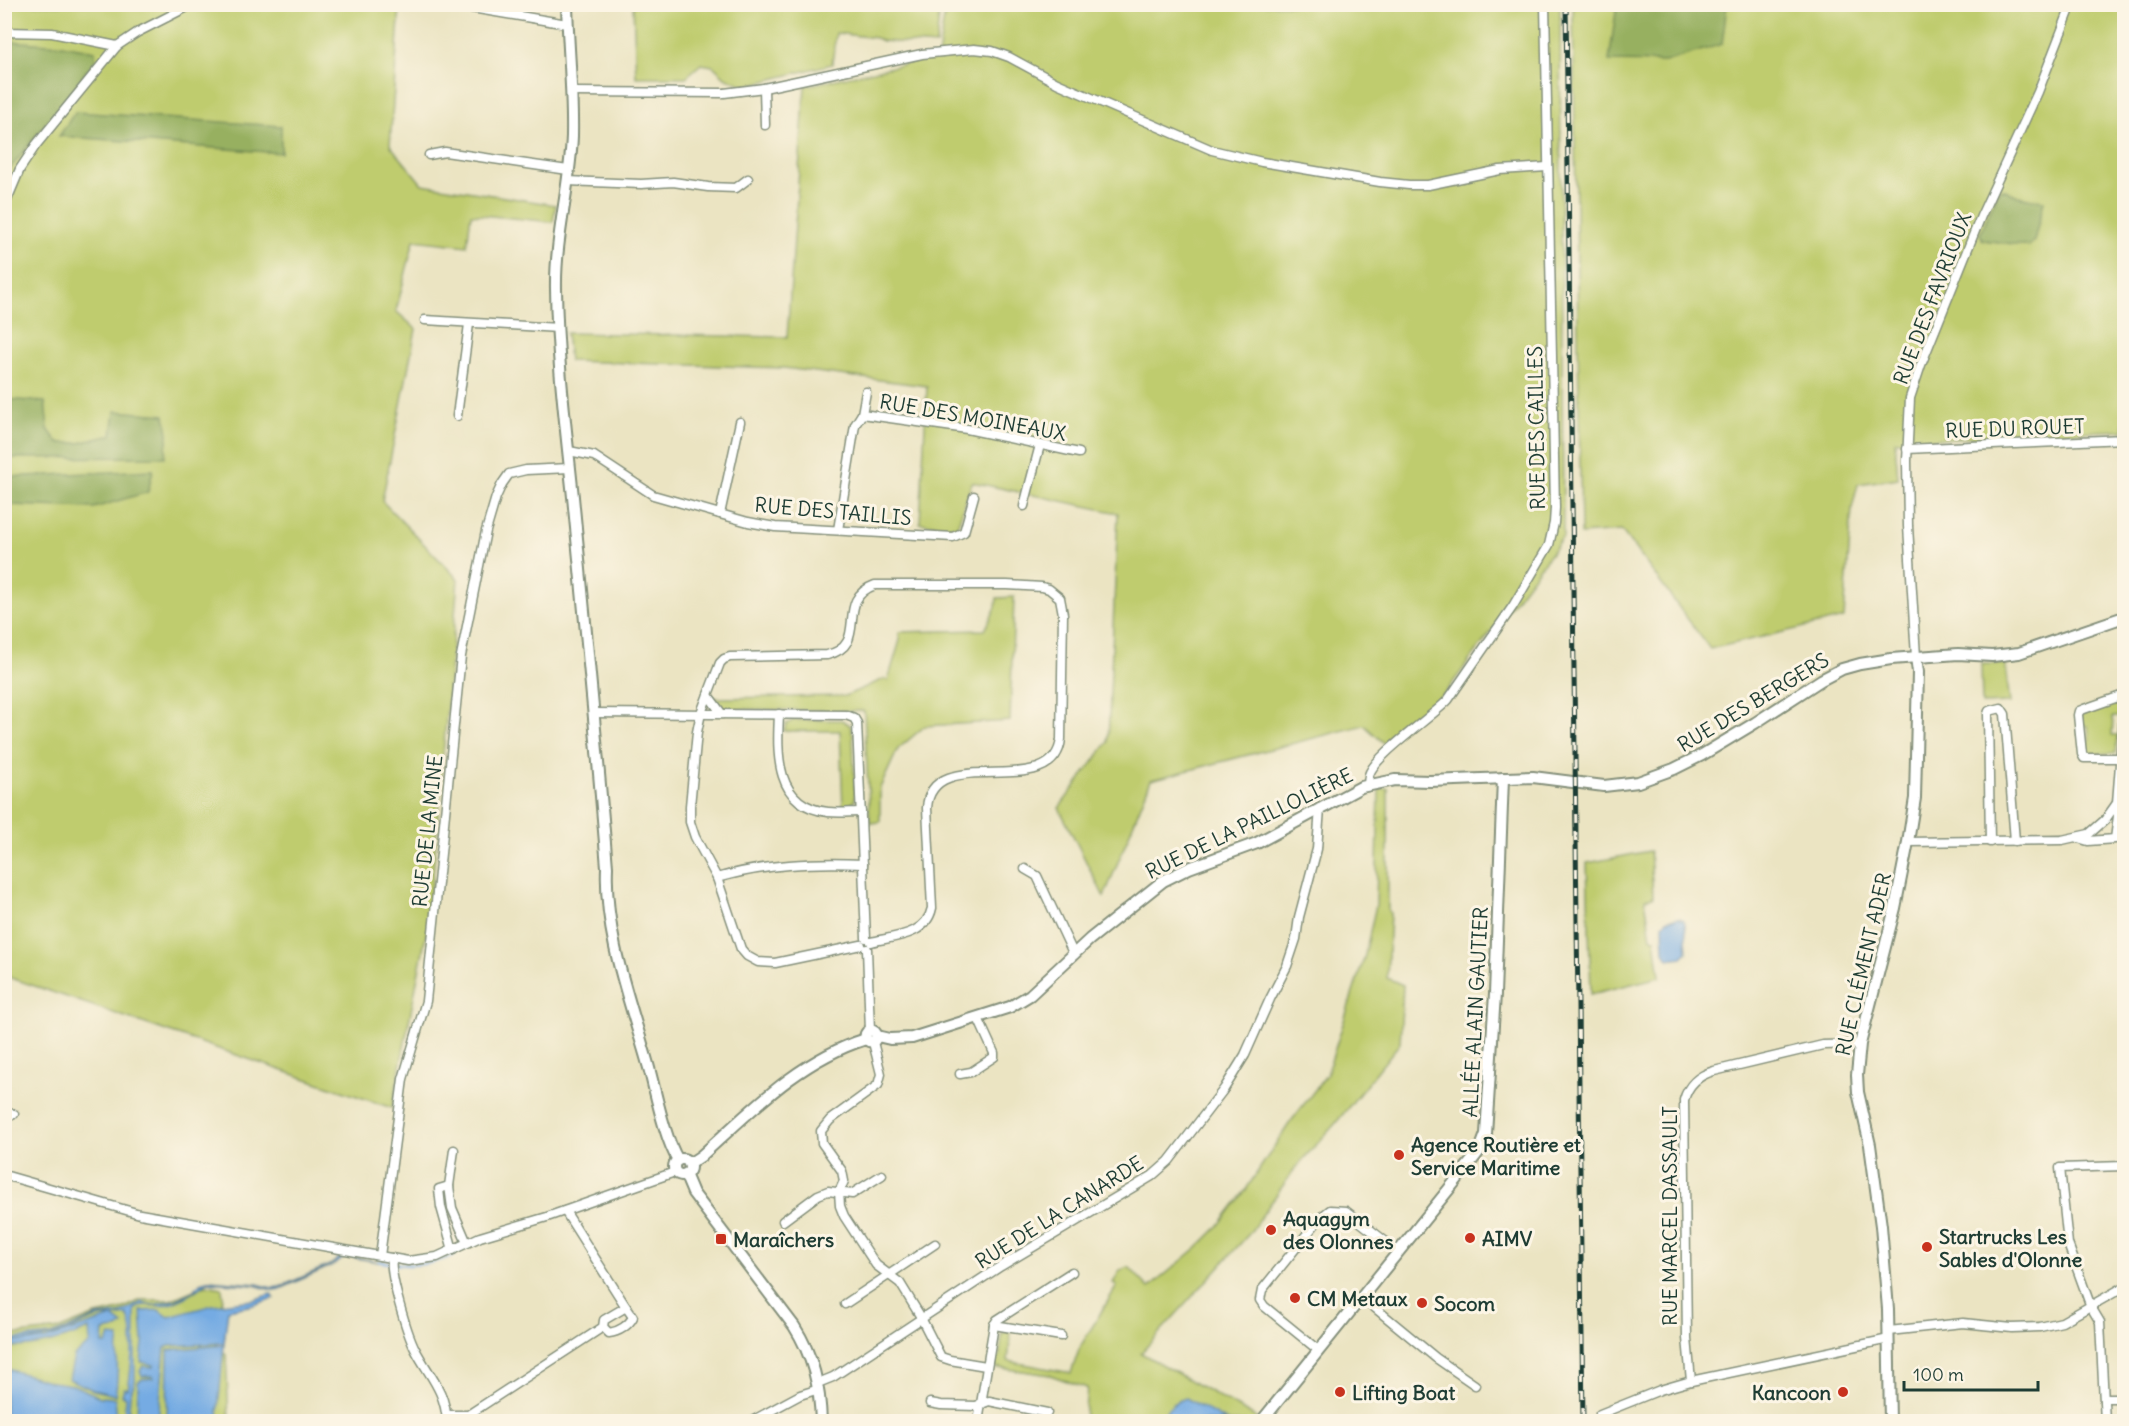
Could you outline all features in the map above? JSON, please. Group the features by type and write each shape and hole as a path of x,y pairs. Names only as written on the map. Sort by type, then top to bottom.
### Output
{"street":[{"path":"4,207 8,189 36,145 117,46 138,32 193,4"},
{"path":"448,4 567,24"},
{"path":"567,4 572,137 556,288 611,931 670,1142 698,1200 802,1339 813,1364 818,1386 821,1422"},
{"name":"RUE DES CAILLES","path":"1368,784 1369,774 1380,760 1448,700 1484,650 1552,539 1555,508 1545,4"},
{"name":"RUE DES FAVRIOUX","path":"1916,657 1908,526 1907,449 1910,398 1980,216 2038,92 2072,4"},
{"path":"4,32 52,33 117,46"},
{"path":"572,92 711,93 764,88 922,54 974,49 992,51 1009,57 1057,83 1212,150 1262,162 1409,185 1428,185 1500,170 1547,167"},
{"path":"764,88 765,125"},
{"path":"429,155 445,152 568,176 641,184 673,182 736,188 748,179"},
{"path":"425,320 558,328"},
{"path":"457,416 469,324"},
{"path":"837,530 855,425 862,414 866,392"},
{"name":"RUE DES MOINEAUX","path":"862,414 967,429 1079,453"},
{"path":"720,514 740,422"},
{"name":"RUE DU ROUET","path":"1907,449 2124,439"},
{"path":"1024,506 1040,445"},
{"name":"RUE DES TAILLIS","path":"569,451 594,456 652,495 775,527 953,537 964,532 974,496"},
{"name":"RUE DE LA MINE","path":"380,1256 403,1079 426,1001 460,656 486,531 496,497 509,474 526,470 570,468"},
{"path":"884,584 1007,585 1049,589 1062,604 1064,614 1062,728 1059,751 1054,759 1043,767 958,775 934,786 930,792 927,808 932,908 926,923 915,932 775,963 759,962 747,956 737,943 717,878 695,837 690,822 698,729 708,695 720,663 724,659 742,656 827,655 839,652 851,632 852,607 858,596 865,589 884,584"},
{"name":"RUE DES BERGERS","path":"1576,782 1604,786 1619,785 1638,782 1674,769 1702,755 1842,669 1860,664 1916,657 1958,654 1992,656 2019,653 2124,617"},
{"name":"RUE CLÉMENT ADER","path":"1890,1422 1886,1276 1876,1183 1858,1092 1860,1044 1895,908 1915,798 1918,672 1916,657"},
{"path":"708,695 722,714"},
{"path":"2121,758 2084,758 2078,715 2079,711 2124,695"},
{"path":"1990,842 1988,714 1996,708 2001,708 2005,714 2015,841"},
{"path":"2077,838 2088,841 2115,839 2124,712"},
{"path":"593,713 846,715 854,718 857,723 871,1037 881,1074 878,1085 830,1119 821,1131 822,1143 842,1171 843,1180 839,1192 840,1206 844,1216 876,1265 900,1283 941,1357 986,1366"},
{"path":"679,713 689,719 698,729"},
{"path":"779,714 778,761 782,777 794,797 813,809 861,812"},
{"name":"RUE DE LA PAILLOLIÈRE","path":"682,1168 701,1156 804,1067 836,1050 871,1037 890,1040 912,1038 978,1018 1020,1002 1126,909 1163,881 1210,860 1257,843 1350,791 1368,784 1395,780 1533,777 1576,782"},
{"name":"ALLÉE ALAIN GAUTIER","path":"1261,1422 1480,1150 1486,1134 1496,982 1503,778"},
{"path":"1908,842 1990,842 2077,838 2097,828 2117,803"},
{"name":"RUE DE LA CANARDE","path":"750,1422 818,1386 1001,1266 1152,1176 1169,1161 1224,1089 1245,1055 1287,966 1296,939 1299,917 1317,849 1320,808"},
{"path":"717,878 756,868 802,863 863,864"},
{"path":"1025,869 1037,876 1074,955"},
{"path":"960,1074 971,1072 994,1057 978,1018"},
{"name":"RUE MARCEL DASSAULT","path":"1690,1381 1687,1338 1684,1100 1686,1093 1699,1077 1714,1071 1823,1045 1860,1044"},
{"path":"454,1150 449,1186 452,1208 467,1243"},
{"path":"2105,1422 2100,1322 2091,1307 2068,1244 2060,1168 2124,1166"},
{"path":"4,1175 140,1214 380,1256 391,1263 437,1257 497,1231 565,1211 682,1168"},
{"path":"783,1221 818,1195 828,1191 852,1194 882,1176"},
{"path":"449,1186 439,1189 441,1207 453,1250"},
{"path":"1318,1350 1260,1300 1262,1290 1320,1218 1330,1210 1346,1211 1399,1252"},
{"path":"565,1211 633,1317 629,1324 613,1333 609,1333 603,1327"},
{"path":"845,1304 935,1244"},
{"path":"391,1263 392,1278 414,1345 442,1392 447,1418 468,1414 603,1327 604,1320 626,1307"},
{"path":"978,1422 986,1366 997,1320 1072,1272"},
{"path":"1600,1414 1660,1390 1690,1381 1889,1335 1963,1323 2012,1328 2040,1327 2062,1322 2124,1287"},
{"path":"1363,1298 1449,1368 1475,1385"},
{"path":"994,1325 1061,1336"},
{"path":"2105,1398 2124,1398"},
{"path":"930,1403 976,1406 989,1401 1047,1413"}],"green space":[{"path":"633,4 940,5 936,45 882,41 876,38 836,33 832,64 745,86 725,77 713,66 701,64 686,77 636,77"},
{"path":"5,5 400,5 390,145 422,184 556,205 553,222 471,214 467,246 414,240 396,311 416,329 382,501 458,579 429,920 392,1108 5,976"},
{"path":"946,5 1560,5 1563,537 1445,693 1385,744 1364,725 1151,780 1104,897 1059,808 1108,742 1118,513 972,482 957,527 920,523 927,386 784,368 569,361 566,333 787,337 805,86 938,57"},
{"path":"1573,5 2124,5 2124,430 1895,441 1898,478 1858,484 1852,508 1844,618 1710,649 1622,531 1581,534"},
{"path":"1617,5 1727,5 1722,44 1665,62 1609,61"},
{"path":"7,41 62,45 95,51 96,60 10,169 4,164"},
{"path":"75,112 281,126 281,153 59,136"},
{"path":"2003,189 2018,196 2044,201 2034,241 2029,246 1983,240 1980,234 1999,190"},
{"path":"4,399 45,402 48,429 58,443 79,443 112,435 115,411 165,415 168,434 165,457 5,458"},
{"path":"153,470 148,492 94,508 10,505 5,477"},
{"path":"1014,597 1010,721 925,726 898,749 880,788 880,822 870,823 864,711 724,709 714,698 845,696 884,679 888,680 900,640 899,632 985,630 996,607 997,598"},
{"path":"1981,664 2005,664 2010,703 1982,704"},
{"path":"2117,701 2120,706 2119,717 2113,717 2112,735 2118,735 2115,753 2086,754 2083,742 2089,741 2088,726 2082,726 2081,714"},
{"path":"794,720 842,720 850,725 853,735 855,800 849,808 843,809 840,731 784,731 786,724"},
{"path":"1388,788 1388,911 1390,913 1387,978 1403,985 1400,1043 1335,1124 1296,1167 1249,1234 1141,1353 1257,1418 1254,1422 1084,1421 1087,1388 1050,1375 993,1367 993,1359 999,1357 1003,1331 1011,1332 1008,1361 1071,1373 1080,1347 1117,1286 1113,1283 1120,1270 1129,1267 1149,1288 1216,1229 1245,1191 1289,1124 1327,1074 1365,955 1376,905 1379,789"},
{"path":"1650,851 1653,897 1645,899 1651,938 1655,939 1660,977 1591,994 1587,863"},
{"path":"206,1285 222,1288 223,1297 214,1341 226,1355 229,1420 232,1421 5,1422 5,1336 60,1329 96,1315 120,1310 141,1300 170,1300"}],"water":[{"path":"1679,918 1684,920 1685,924 1687,952 1682,957 1668,959 1664,952 1663,924 1667,920"},
{"path":"343,1254 379,1262 346,1256 337,1263 280,1289 272,1290 254,1285 208,1282 173,1303 161,1306 143,1305 135,1309 135,1381 130,1396 128,1421 124,1421 126,1397 122,1395 124,1388 128,1389 131,1362 132,1340 127,1315 113,1317 123,1325 104,1331 103,1344 106,1344 110,1336 119,1337 115,1395 93,1390 69,1379 74,1356 90,1343 89,1329 48,1343 5,1347 5,1343 46,1339 112,1317 93,1320 42,1338 25,1341 5,1340 50,1335 98,1316 120,1314 142,1302 153,1305 176,1300 208,1280 280,1287 332,1264"},
{"path":"271,1294 274,1298 228,1310 224,1343 165,1348 158,1421 137,1421 138,1382 142,1379 154,1378 153,1376 142,1376 140,1371 143,1366 154,1367 154,1365 141,1362 143,1342 141,1311 159,1310 169,1317 213,1305 253,1300"},
{"path":"224,1345 219,1421 167,1421 168,1350"},
{"path":"4,1368 52,1382 73,1385 100,1397 115,1398 117,1421 5,1421"},
{"path":"1186,1398 1227,1421 1167,1421 1165,1413 1167,1410"}],"waterway":[{"path":"379,1261 417,1264 454,1255"}],"railway":[{"path":"1566,4 1583,1422"}],"place":[{"name":"Agence Routière et Service Maritime","path":"1399,1155"},
{"name":"Aquagym des Olonnes","path":"1271,1230"},
{"name":"AIMV","path":"1470,1238"},
{"name":"Maraîchers","path":"721,1239"},
{"name":"Startrucks Les Sables d'Olonne","path":"1927,1247"},
{"name":"CM Metaux","path":"1295,1298"},
{"name":"Socom","path":"1422,1303"},
{"name":"Lifting Boat","path":"1340,1392"},
{"name":"Kancoon","path":"1843,1392"}]}
